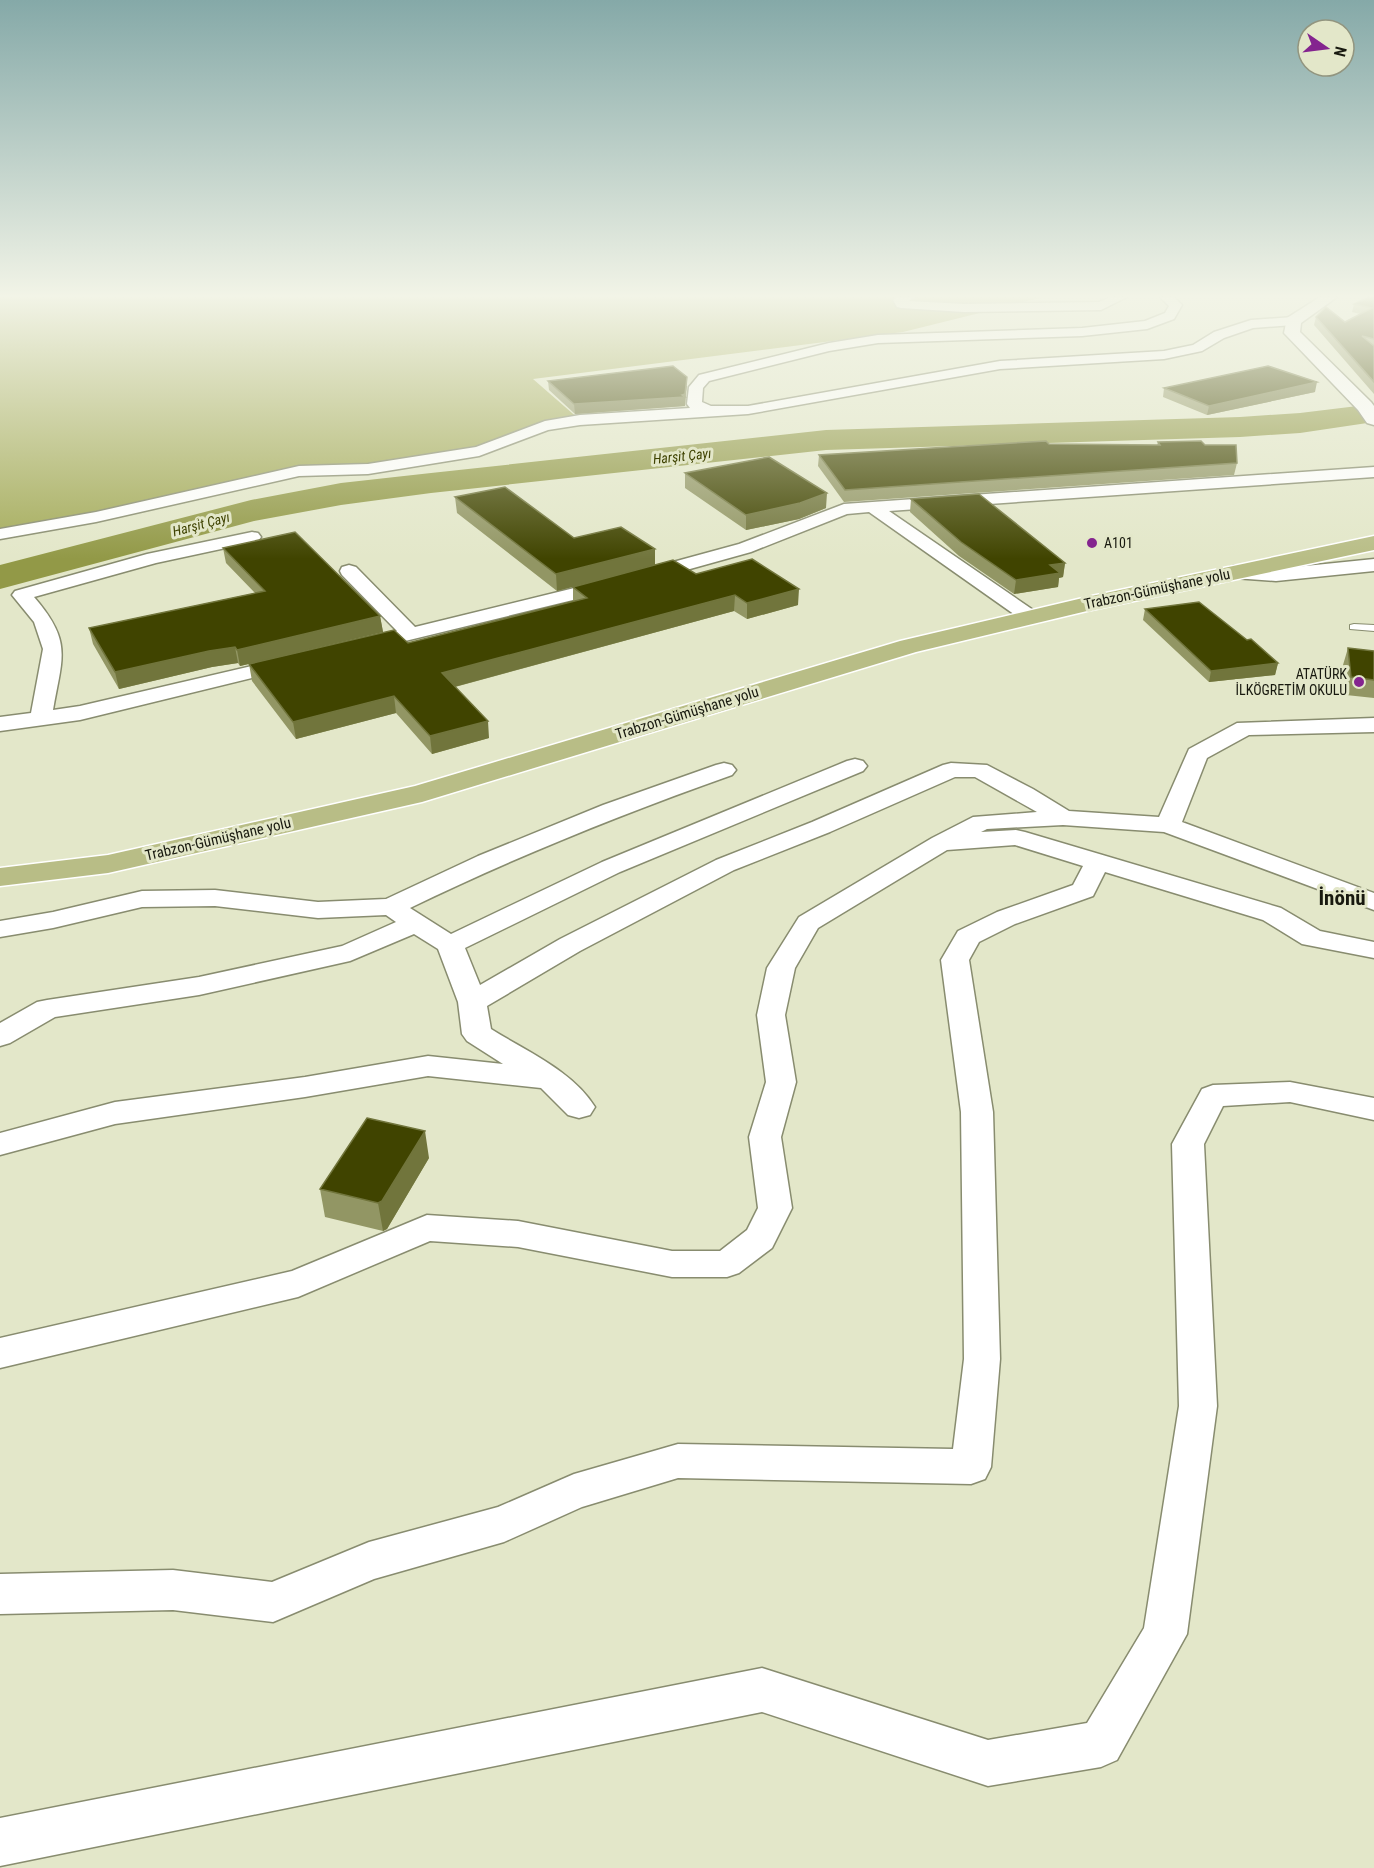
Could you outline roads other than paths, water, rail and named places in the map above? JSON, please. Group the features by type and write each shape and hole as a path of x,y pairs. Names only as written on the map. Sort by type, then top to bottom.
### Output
{"main road":[{"name":"Trabzon-Gümüşhane yolu","path":"0,877 108,864 422,793 909,646 1234,572 1374,543"}],"street":[{"path":"699,384 696,387 694,404 710,411"},
{"path":"0,534 96,517 299,471 368,469 479,451 545,426 580,420 748,410 895,384"},
{"path":"1342,384 1369,412"},
{"path":"343,650 626,581 745,548 844,509 1374,472"},
{"path":"872,507 1032,618"},
{"path":"41,718 53,649 44,621 22,595 153,558 252,537"},
{"path":"1234,572 1276,575 1374,565"},
{"path":"349,571 411,634"},
{"path":"0,724 80,713 308,658"},
{"path":"1168,825 1197,754 1245,728 1374,725"},
{"path":"450,945 611,867 855,766"},
{"path":"0,929 53,920 142,899 215,898 318,910 391,907 508,852 612,810 724,770"},
{"path":"472,1002 570,945 725,865 821,827 951,770 979,770 1025,794 1063,818"},
{"path":"0,1353 298,1282 427,1228 518,1234 672,1263 727,1264 760,1239 775,1208 765,1137 781,1082 771,1015 781,968 808,923 940,843 982,822 1063,818 1168,825 1374,902"},
{"path":"940,843 1016,837 1272,914 1312,938 1374,950"},
{"path":"0,1594 173,1590 273,1602 369,1561 504,1524 574,1492 678,1461 971,1467 982,1359 977,1112 955,960 968,937 1006,918 1084,890 1097,862"},
{"path":"391,907 450,945 472,1002 477,1034 550,1079 579,1107"},
{"path":"0,1036 47,1010 199,986 350,953 415,923"},
{"path":"0,1144 115,1113 304,1087 429,1066 550,1079"},
{"path":"0,1842 762,1690 988,1763 1101,1744 1165,1634 1170,1600 1198,1406 1188,1144 1213,1096 1290,1092 1374,1109"}],"lane":[{"path":"1354,627 1374,628"}],"waterway":[{"name":"Harşit Çayı","path":"0,577 251,511 341,494 431,483 826,440 1240,427 1300,423 1374,413"}],"place":[{"name":"A101","path":"1092,543"},
{"name":"ATATÜRK İLKÖGRETİM OKULU","path":"1359,682"}],"district":[{"name":"İnönü","path":"1342,898"}]}
